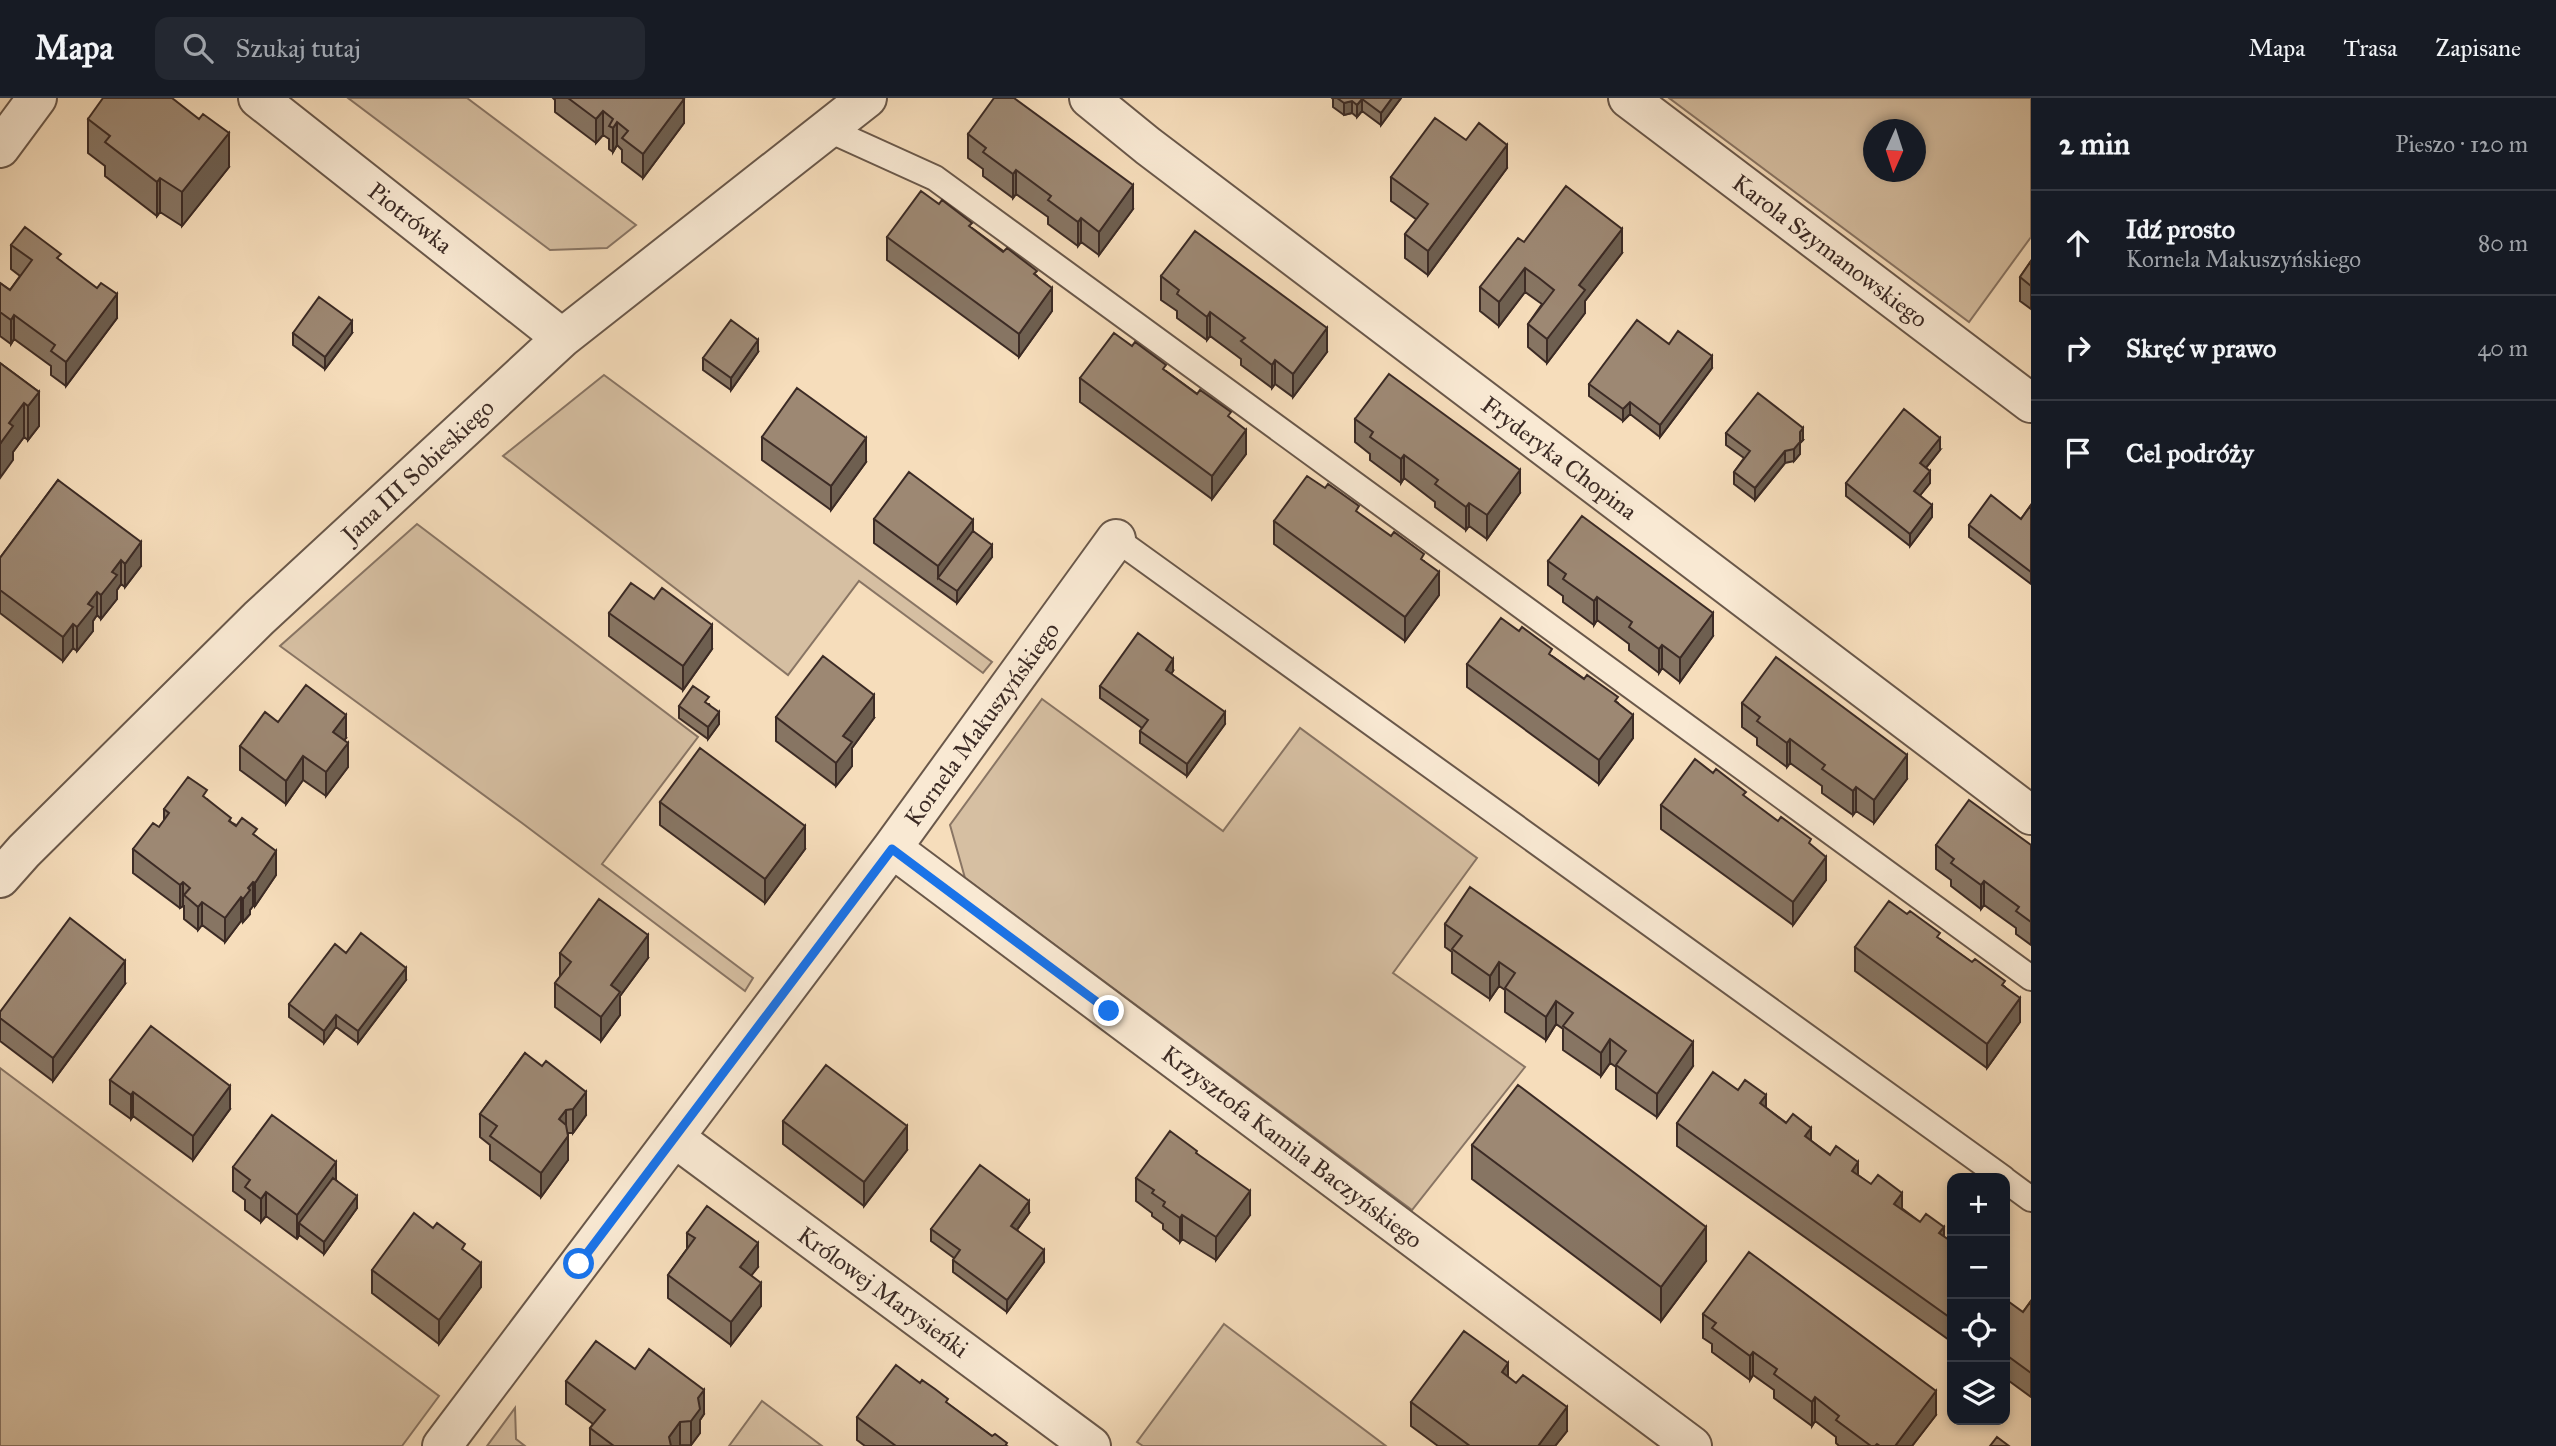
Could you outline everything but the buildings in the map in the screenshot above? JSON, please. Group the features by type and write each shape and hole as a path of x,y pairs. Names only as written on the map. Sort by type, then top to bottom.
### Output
{"street":[{"path":"0,148 37,98"},
{"name":"Piotrówka","path":"258,98 562,338"},
{"name":"Jana III Sobieskiego","path":"0,878 259,618 562,338 867,98"},
{"name":"Fryderyka Chopina","path":"1089,98 1148,146 2031,815"},
{"name":"Karola Szymanowskiego","path":"1628,98 2031,403"},
{"name":"Kornela Makuszyńskiego","path":"442,1446 892,849 1116,539"},
{"name":"Krzysztofa Kamila Baczyńskiego","path":"892,849 1692,1446"},
{"name":"Królowej Marysieńki","path":"675,1138 1091,1446"}],"lane":[{"path":"827,129 935,178 2031,978"},
{"path":"1116,539 1996,1173"},
{"path":"2010,1183 2031,1199"}],"shaded area":[{"path":"348,98 467,98 636,225 607,248 550,250"},
{"path":"1669,98 2031,98 2031,237 1969,322"},
{"path":"604,375 992,662 983,673 859,581 788,675 503,456"},
{"path":"417,524 698,737 602,864 753,978 745,991 280,646"},
{"path":"1042,699 1223,831 1300,728 1477,858 1393,973 1525,1067 1412,1210 965,878 950,825"},
{"path":"0,1068 439,1396 402,1446 0,1446"},
{"path":"1224,1324 1386,1446 1143,1446 1137,1442"},
{"path":"762,1401 822,1446 729,1446"},
{"path":"515,1408 516,1439 525,1446 487,1446"}],"route":[{"path":"579,1264 892,849 1109,1011"}]}
